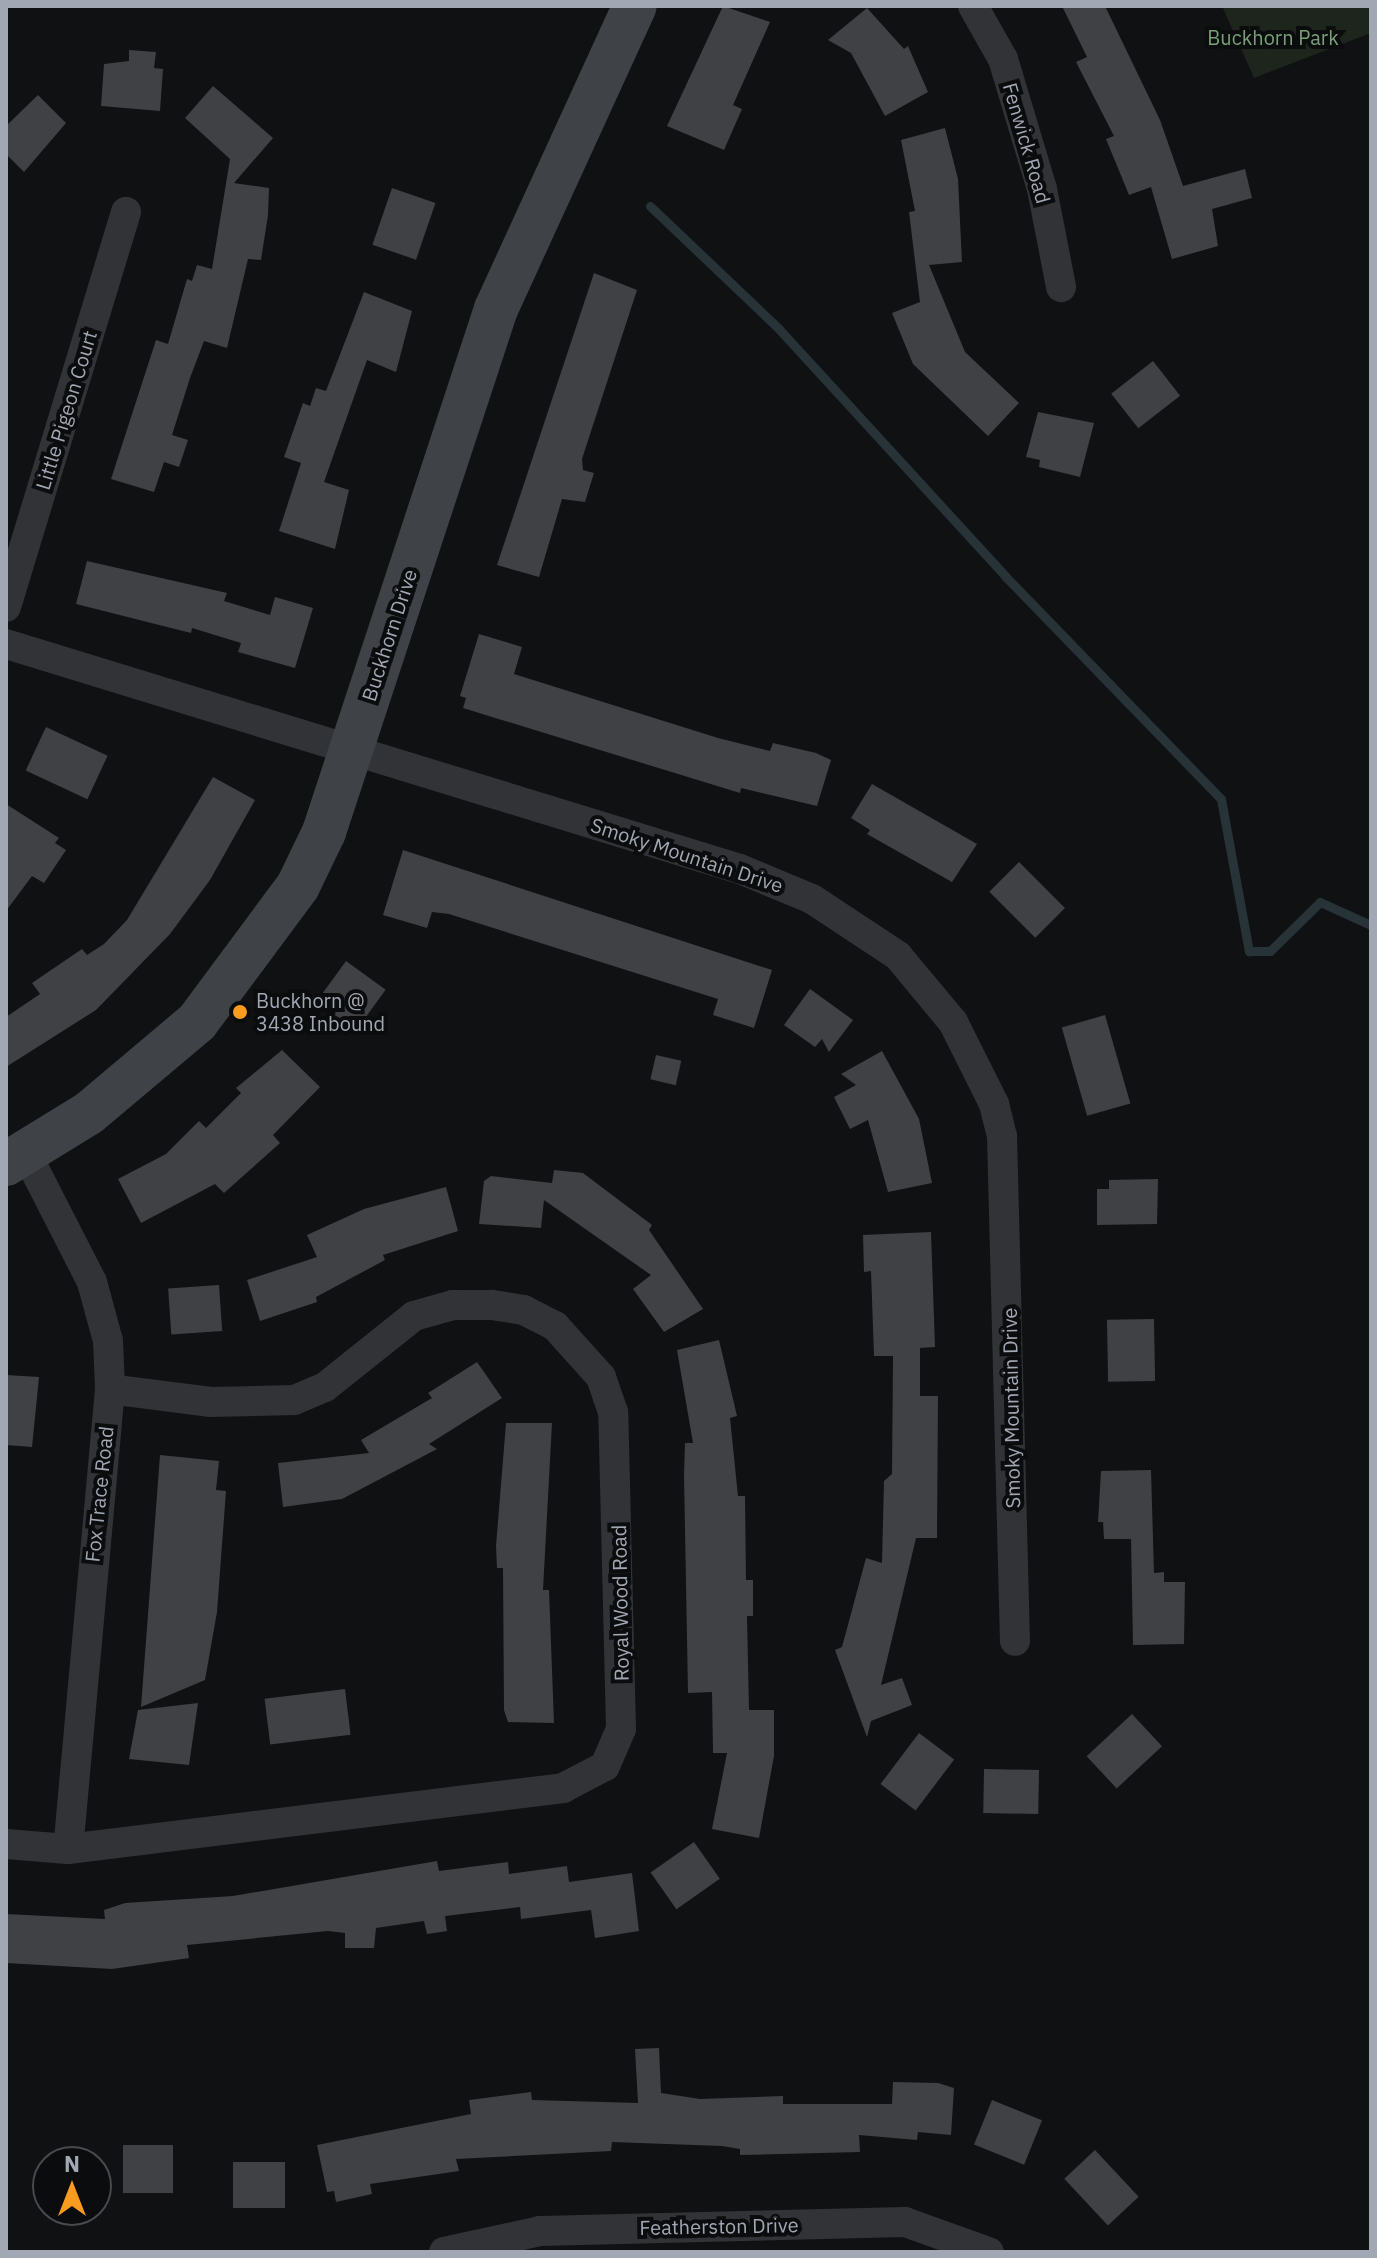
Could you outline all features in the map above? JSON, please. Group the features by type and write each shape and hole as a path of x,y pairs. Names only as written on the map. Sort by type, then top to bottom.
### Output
{"street":[{"name":"Buckhorn Drive","path":"16,1160 147,1068 223,993 298,886 352,750 496,309 635,6"},
{"name":"Fenwick Road","path":"973,6 1003,59 1042,189 1061,287"},
{"name":"Little Pigeon Court","path":"6,607 126,212"},
{"name":"Smoky Mountain Drive","path":"6,644 740,869 798,893 859,925 929,989 975,1061 1002,1136 1015,1641"},
{"name":"Fox Trace Road","path":"16,1160 96,1292 108,1341 110,1389 68,1849"},
{"name":"Royal Wood Road","path":"6,1844 68,1849 563,1788 605,1766 621,1729 613,1412 601,1377 555,1326 524,1310 491,1305 453,1305 414,1316 346,1373 294,1400 211,1402 110,1389"},
{"name":"Featherston Drive","path":"444,2252 540,2231 905,2222 989,2252"}],"green space":[{"name":"Buckhorn Park","path":"1222,6 1371,6 1371,33 1254,78"}],"building":[{"path":"723,6 770,22 733,105 742,109 724,150 667,126"},
{"path":"1062,6 1105,6 1160,120 1183,186 1245,169 1252,198 1212,209 1218,246 1172,259 1151,187 1129,195 1106,139 1114,136 1076,62 1087,57"},
{"path":"867,8 904,49 908,46 928,92 885,116 851,53 828,40"},
{"path":"129,50 156,52 154,68 163,69 160,111 101,106 104,64 129,61"},
{"path":"213,86 273,138 234,183 269,188 268,215 261,260 248,259 227,348 204,341 190,378 172,435 188,440 179,467 164,462 154,492 111,479 156,340 168,344 187,279 192,281 197,265 212,269 230,159 185,118"},
{"path":"38,95 66,123 24,172 6,154 6,126"},
{"path":"945,128 958,179 962,262 929,265 965,352 1019,403 988,436 913,364 892,313 920,302 909,212 915,211 901,140"},
{"path":"392,188 435,203 416,260 372,245"},
{"path":"594,273 637,290 582,459 583,470 594,473 585,502 562,499 539,577 497,565"},
{"path":"364,292 412,311 396,372 367,360 324,482 349,490 335,549 279,531 301,463 284,457 303,403 310,406 316,388 326,391"},
{"path":"1153,361 1180,396 1138,428 1111,394"},
{"path":"1038,412 1094,423 1080,477 1039,467 1040,460 1026,457"},
{"path":"87,561 227,593 224,601 270,615 275,597 313,608 295,668 238,652 241,643 192,628 191,633 76,604"},
{"path":"479,634 522,647 514,674 718,738 770,751 773,743 816,753 831,760 817,806 741,788 740,793 463,708 466,698 460,696"},
{"path":"46,727 108,756 87,799 26,771"},
{"path":"213,777 255,800 210,880 170,934 96,1010 6,1067 6,1017 40,994 32,983 82,949 87,955 104,944 127,920"},
{"path":"872,784 977,844 952,882 867,834 870,830 851,818"},
{"path":"6,804 59,838 55,843 66,850 44,883 32,876 6,911"},
{"path":"403,850 772,970 754,1028 713,1015 718,999 449,914 432,912 427,928 383,915"},
{"path":"1019,862 1065,908 1035,938 989,892"},
{"path":"346,961 386,990 354,1033 315,1004"},
{"path":"810,989 853,1020 829,1052 822,1039 815,1047 784,1025"},
{"path":"1105,1015 1130,1103 1087,1116 1062,1027"},
{"path":"282,1050 320,1087 273,1135 280,1143 224,1193 215,1184 141,1223 118,1179 166,1154 199,1121 206,1128 241,1093 236,1088"},
{"path":"882,1051 919,1119 932,1183 888,1192 868,1120 850,1129 834,1097 856,1085 841,1074"},
{"path":"656,1055 681,1061 676,1085 650,1079"},
{"path":"554,1170 583,1173 652,1225 649,1230 703,1309 664,1332 633,1289 651,1275 544,1200 541,1228 479,1224 484,1181 491,1176 552,1183"},
{"path":"1158,1179 1157,1224 1097,1225 1097,1189 1109,1189 1109,1180"},
{"path":"446,1187 458,1231 383,1255 385,1260 316,1297 317,1302 260,1321 247,1280 317,1257 307,1235 364,1209"},
{"path":"931,1232 935,1347 920,1348 920,1396 938,1396 937,1538 916,1538 881,1685 902,1678 912,1705 871,1721 867,1737 835,1650 842,1647 866,1558 882,1563 884,1481 892,1474 893,1356 874,1356 871,1271 864,1272 863,1235"},
{"path":"219,1285 222,1331 171,1334 168,1289"},
{"path":"1154,1319 1155,1381 1108,1382 1107,1320"},
{"path":"719,1340 737,1416 730,1418 738,1496 745,1496 746,1580 753,1580 753,1616 747,1616 749,1710 774,1710 774,1756 759,1838 712,1829 727,1753 713,1753 712,1692 688,1693 684,1475 685,1443 693,1443 677,1350"},
{"path":"477,1362 502,1398 429,1444 437,1449 342,1499 283,1507 278,1463 369,1453 361,1440 432,1398 428,1393"},
{"path":"6,1375 39,1377 32,1447 6,1445"},
{"path":"506,1423 552,1423 543,1590 549,1590 554,1723 508,1722 504,1710 503,1568 497,1568 496,1546"},
{"path":"160,1455 219,1461 216,1490 226,1491 217,1612 205,1680 141,1707"},
{"path":"1151,1470 1154,1573 1164,1572 1164,1582 1185,1582 1184,1644 1133,1645 1131,1539 1104,1539 1103,1522 1098,1522 1101,1471"},
{"path":"345,1689 351,1735 270,1745 265,1699"},
{"path":"198,1703 189,1765 129,1759 138,1710"},
{"path":"1132,1714 1162,1746 1117,1788 1087,1756"},
{"path":"919,1733 954,1759 916,1811 880,1784"},
{"path":"984,1769 1039,1770 1038,1814 983,1813"},
{"path":"694,1842 720,1879 676,1909 651,1872"},
{"path":"437,1861 439,1871 508,1862 509,1874 567,1866 569,1882 632,1873 639,1931 595,1938 591,1910 521,1919 520,1907 445,1916 447,1931 427,1934 424,1921 376,1928 374,1948 345,1948 345,1933 328,1931 187,1945 189,1958 112,1969 6,1963 6,1914 105,1919 104,1910 125,1903 233,1896"},
{"path":"659,2048 661,2093 700,2099 783,2096 783,2104 892,2104 893,2082 938,2083 954,2088 951,2135 918,2132 917,2140 859,2135 860,2152 740,2155 740,2149 722,2146 612,2142 611,2151 456,2159 459,2171 370,2184 372,2194 336,2202 334,2191 327,2192 317,2145 471,2114 469,2100 531,2092 532,2100 638,2103 635,2049"},
{"path":"992,2100 1042,2120 1024,2165 974,2145"},
{"path":"123,2145 173,2145 173,2193 123,2193"},
{"path":"1095,2150 1139,2197 1108,2225 1064,2179"},
{"path":"233,2162 285,2162 285,2208 233,2208"}],"waterway":[{"path":"650,206 779,329 1005,576 1221,799 1249,951 1270,951 1320,902 1371,925"}],"place":[{"name":"Buckhorn @ 3438 Inbound","path":"240,1012"}]}
